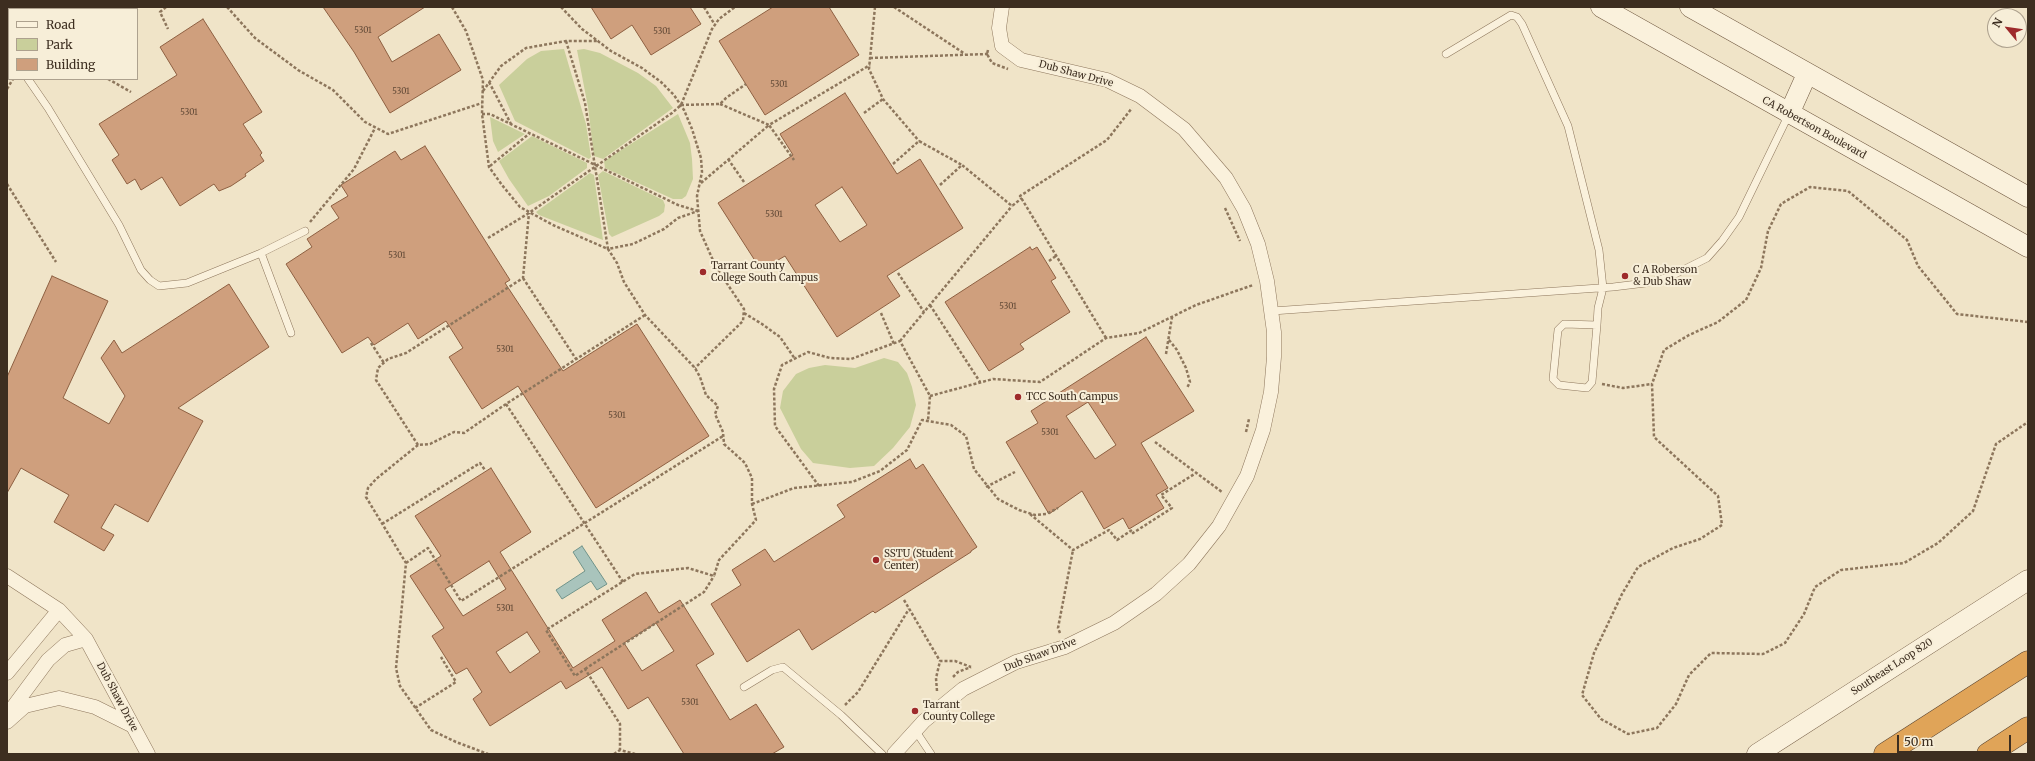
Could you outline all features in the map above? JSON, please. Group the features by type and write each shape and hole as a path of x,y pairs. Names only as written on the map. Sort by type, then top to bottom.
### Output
{"highway":[{"path":"1885,754 2028,662"},
{"path":"1988,754 2028,728"}],"street":[{"path":"995,47 1002,7"},
{"name":"CA Robertson Boulevard","path":"1600,7 2028,247"},
{"path":"1690,7 1806,74 2028,197"},
{"name":"Dub Shaw Drive","path":"894,754 924,721 963,689 1016,662 1065,647 1114,623 1156,594 1189,564 1219,526 1225,497 1247,476 1263,430 1270,400 1274,357 1272,311 1268,281 1258,244 1244,209 1226,178 1184,129 1140,96 1114,83 1020,60 995,47"},
{"path":"1789,114 1806,74"},
{"name":"Dub Shaw Drive","path":"7,576 59,610 86,639 148,754"},
{"name":"Southeast Loop 820","path":"1757,754 2028,580"},
{"path":"7,673 59,610"},
{"path":"7,716 25,689 48,660 65,645 86,639"},
{"path":"7,722 25,706 58,698 95,707 133,726"}],"lane":[{"path":"1446,54 1511,15 1517,17 1522,24 1568,126 1600,250 1603,288 1597,325 1592,382 1588,388 1559,385 1553,379 1558,330 1564,324 1597,325"},
{"path":"29,80 48,108 119,225 141,270 150,280 159,286 172,286 187,283 261,253 305,231"},
{"path":"1272,311 1603,288 1646,283 1669,277 1707,258 1722,241 1739,217 1789,114"},
{"path":"261,253 291,333"},
{"path":"744,687 772,670 783,667 838,713 882,754"},
{"path":"915,730 931,754"}],"path":[{"path":"166,7 160,12 168,29"},
{"path":"226,7 255,38 298,70 333,90 364,122 388,134 482,103"},
{"path":"452,7 466,31 483,80 482,114 489,167 520,207 529,213 608,249 633,244 664,229 678,218 698,211"},
{"path":"561,7 582,29 611,51 642,68 661,82 681,105 692,129 701,158 702,172 697,196 700,231 711,258 744,309 742,321 695,368"},
{"path":"704,7 715,25"},
{"path":"488,238 529,213 672,113 681,105 715,25 719,19 736,7"},
{"path":"875,7 869,68 883,99 919,141 962,165 1012,206"},
{"path":"894,7 966,55"},
{"path":"482,91 501,66 526,48 566,41 599,41"},
{"path":"566,41 585,103 608,249 617,263 624,282 645,315 695,368 700,377 706,395 718,406 715,414 723,436 724,444 745,463 749,469 752,478 752,504 756,520 719,560 714,576 704,592 575,676 546,630 634,574 688,568 714,576"},
{"path":"870,58 987,54 995,47"},
{"path":"987,54 995,47"},
{"path":"987,54 992,63 1010,70"},
{"path":"700,183 769,125 870,65"},
{"path":"7,89 12,80"},
{"path":"110,80 131,92"},
{"path":"489,82 511,124"},
{"path":"720,104 746,84"},
{"path":"864,113 883,99"},
{"path":"1126,103 1138,110"},
{"path":"681,105 720,104 769,125 794,160"},
{"path":"1106,338 1020,196 1107,140 1133,106"},
{"path":"482,114 490,114 678,205 698,211"},
{"path":"305,231 314,216 354,169 375,128"},
{"path":"489,167 530,133"},
{"path":"893,164 919,141"},
{"path":"728,159 744,182"},
{"path":"940,185 962,165"},
{"path":"7,184 56,262"},
{"path":"2028,322 1957,314 1918,266 1907,240 1848,191 1810,187 1781,204 1768,231 1761,268 1746,300 1718,322 1689,335 1664,350 1652,384 1654,437 1718,496 1722,525 1700,539 1672,548 1638,567 1622,594 1594,653 1582,695 1601,719 1628,734 1657,728 1676,704 1689,675 1711,653 1763,654 1785,643 1804,614 1815,587 1841,570 1904,563 1938,543 1973,511 1996,444 2028,422"},
{"path":"820,486 775,426 774,389 782,365 808,352 830,358 851,359 900,341 1012,206 1022,198"},
{"path":"1223,203 1240,243"},
{"path":"529,213 523,278 576,359"},
{"path":"1048,261 1056,256"},
{"path":"898,273 924,312"},
{"path":"418,445 376,380 378,368 388,359 406,353 523,278"},
{"path":"1251,278 1253,292"},
{"path":"930,396 993,379 1040,382 1106,338 1138,333 1196,305 1252,285 1268,281"},
{"path":"930,305 980,382"},
{"path":"744,313 762,324 780,338 795,359"},
{"path":"881,313 894,344"},
{"path":"488,754 456,742 431,730 400,686 396,668 406,563 368,502 366,497 368,488 418,445 430,444 454,432 464,433 506,404 645,315"},
{"path":"1166,354 1172,317"},
{"path":"1169,340 1177,350 1186,368 1190,382 1187,388"},
{"path":"900,341 930,396 928,421"},
{"path":"371,343 384,363"},
{"path":"1592,382 1623,388 1652,384"},
{"path":"506,404 623,582"},
{"path":"1244,437 1249,417"},
{"path":"752,504 794,488 852,482 880,471 907,450 922,420 951,425 966,436 974,469 998,500 1035,515 1046,514 1058,508"},
{"path":"406,563 428,548 461,601 723,436"},
{"path":"1155,442 1225,497"},
{"path":"382,524 480,464 485,470"},
{"path":"986,486 1015,472"},
{"path":"1073,550 1110,530 1117,540 1132,530 1133,533 1172,508 1161,495 1196,473"},
{"path":"1225,487 1225,497"},
{"path":"1028,513 1073,550"},
{"path":"1067,633 1061,636 1058,628 1073,550"},
{"path":"904,600 940,661 936,678 938,692"},
{"path":"838,713 858,692 909,609"},
{"path":"415,708 456,682 441,657"},
{"path":"940,661 955,661 973,666 958,672 947,682"},
{"path":"585,670 620,724 619,754"},
{"path":"933,696 942,687"},
{"path":"614,754 620,750 635,754"}],"green space":[{"path":"564,49 586,124 591,157 589,159 515,121 499,85 527,59 541,51"},
{"path":"584,49 600,53 638,73 656,86 673,108 603,159 594,156 588,107 577,50"},
{"path":"678,114 690,143 693,179 686,196 682,199 673,199 605,168 604,161"},
{"path":"490,117 525,134 498,152 493,141"},
{"path":"532,136 587,163 587,168 549,196 528,206 509,179 499,161"},
{"path":"603,171 663,200 665,205 664,212 659,216 612,237 609,234 598,175"},
{"path":"590,173 594,175 603,240 539,215 536,212"},
{"path":"884,358 898,362 907,373 916,405 910,427 893,448 874,466 850,468 813,463 801,449 780,408 783,391 796,374 809,368 825,365 855,368"}],"water":[{"path":"582,546 607,584 597,590 591,581 562,599 556,590 585,571 573,552"}],"building":[{"path":"323,7 425,7 378,37 392,62 439,34 461,70 390,113 354,52"},
{"path":"591,7 690,7 701,24 651,55 632,25 611,39"},
{"path":"773,7 829,7 859,55 765,115 719,41"},
{"path":"203,19 262,112 243,124 262,153 260,155 264,161 231,186 219,191 214,184 180,206 162,177 141,190 135,179 127,184 112,160 119,155 99,124 177,75 160,47"},
{"path":"845,93 897,174 920,159 963,228 887,276 900,296 837,337 785,256 761,270 718,203 793,155 780,134","holes":["842,187 867,225 840,242 815,205"]},
{"path":"425,146 510,280 505,283 563,371 637,324 709,436 596,508 518,386 482,409 449,357 463,348 446,321 418,339 408,323 374,345 368,337 342,353 286,264 312,247 307,239 339,218 331,206 348,196 341,185 395,151 401,160"},
{"path":"1030,247 1032,250 1037,247 1056,278 1051,281 1070,312 1020,344 1024,349 989,371 945,302"},
{"path":"52,276 108,301 63,398 109,424 125,396 101,358 114,340 122,353 229,284 269,347 178,408 203,421 148,522 115,504 101,528 114,535 104,551 54,522 69,495 21,468 7,493 7,377"},
{"path":"1146,337 1194,411 1141,443 1168,488 1156,495 1164,508 1129,529 1123,518 1104,529 1082,491 1049,514 1006,442 1038,423 1031,411","holes":["1088,402 1116,445 1095,459 1066,416"]},
{"name":"SSTU (Student Center)","path":"910,459 916,469 923,464 977,547 875,613 873,611 812,650 799,629 747,662 711,604 741,585 732,570 765,549 774,562 845,517 837,505"},
{"path":"491,468 531,532 500,552 573,668 615,641 602,620 646,592 659,613 680,600 714,654 696,665 730,720 756,704 784,747 772,754 684,754 648,697 628,709 602,667 566,689 561,681 490,726 473,699 482,692 467,668 456,674 432,636 444,628 410,576 441,556 415,516","holes":["489,561 506,589 463,616 445,589","656,623 674,651 642,671 624,643","527,632 540,652 510,673 496,652"]}],"place":[{"name":"Tarrant County College South Campus","path":"703,272"},
{"name":"C A Roberson & Dub Shaw","path":"1625,276"},
{"name":"TCC South Campus","path":"1018,397"},
{"name":"SSTU (Student Center)","path":"876,560"},
{"name":"Tarrant County College","path":"915,711"}]}
